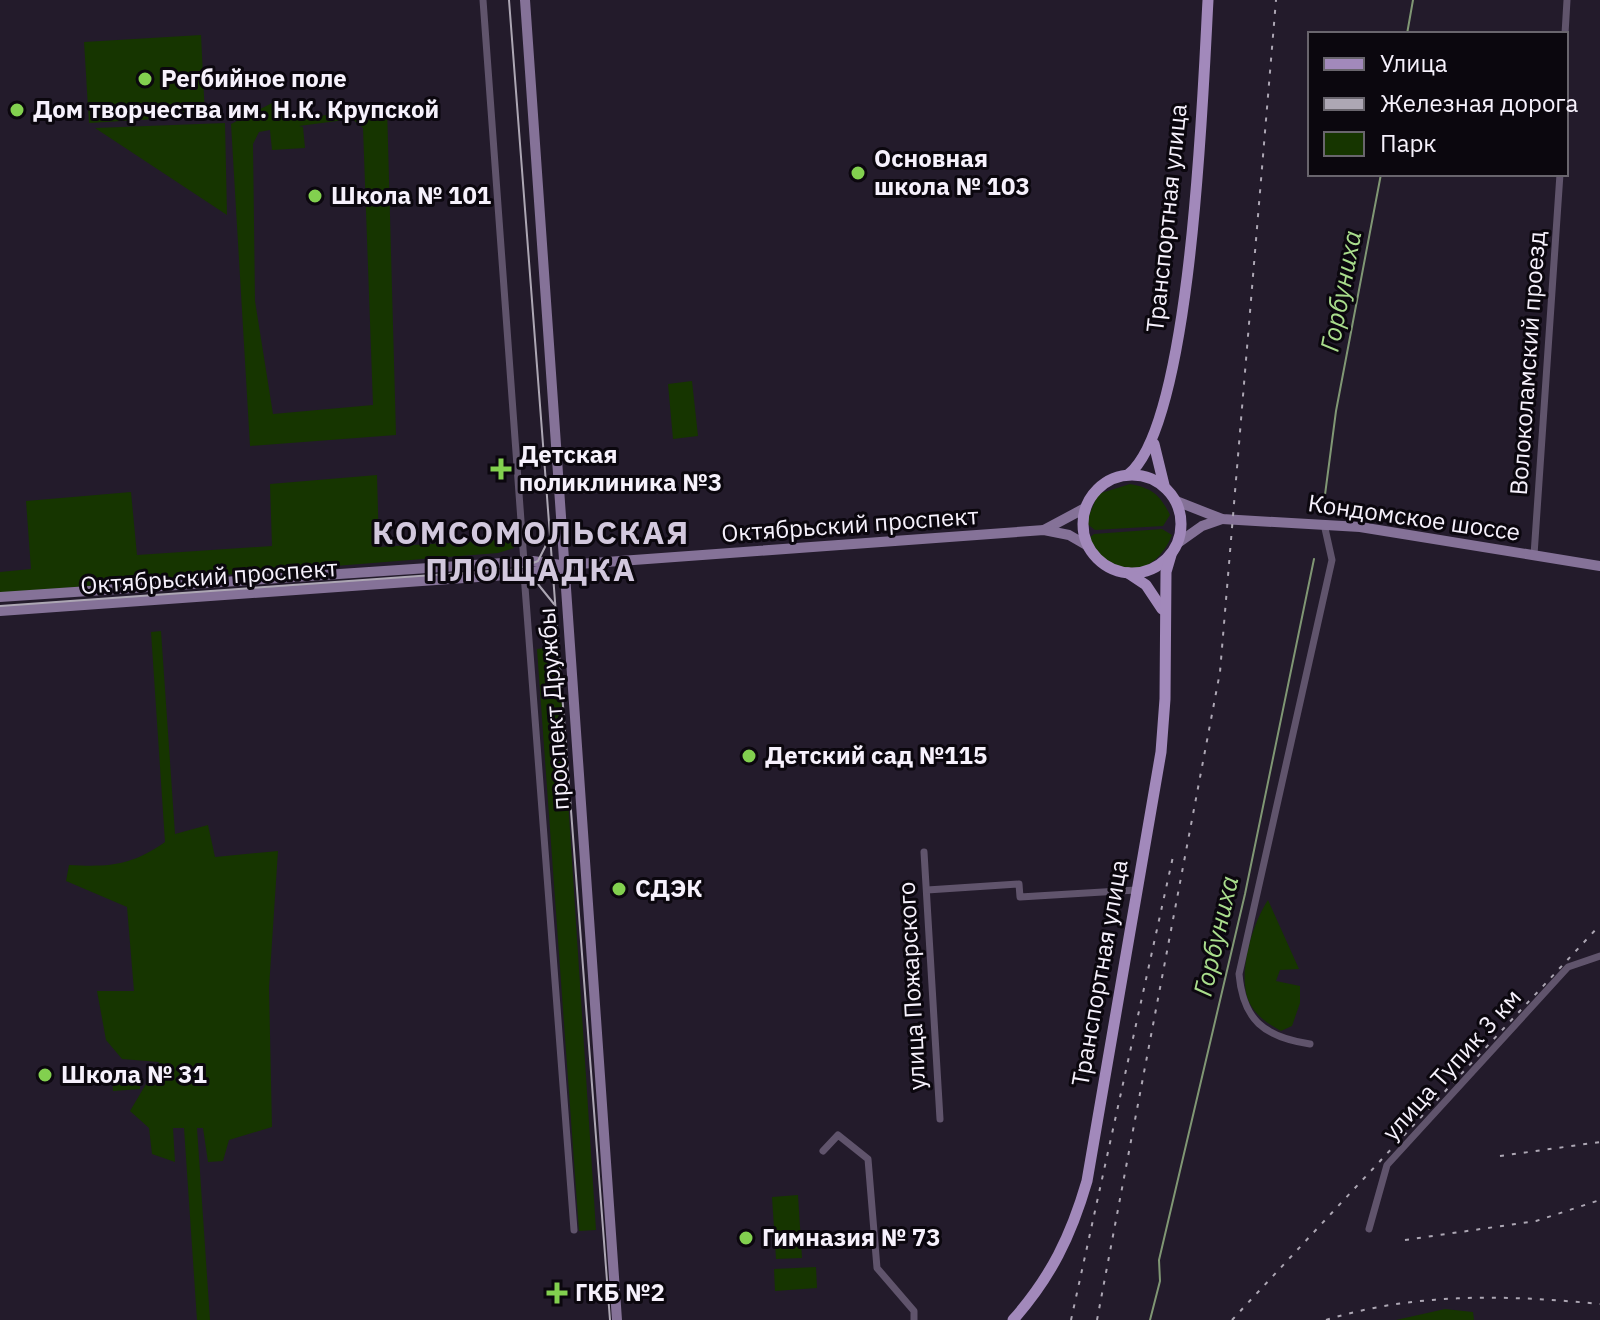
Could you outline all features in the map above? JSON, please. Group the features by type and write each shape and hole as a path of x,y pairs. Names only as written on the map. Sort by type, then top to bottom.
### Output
{"main road":[{"name":"проспект Дружбы","path":"525,0 617,1320"},
{"name":"Транспортная улица","path":"1165,486 1154,456 1154,438 1175,350 1190,258 1208,0"},
{"name":"Транспортная улица","path":"1129,474 1139,465 1154,438"},
{"path":"1128,573 1159,566 1171,555 1182,529 1176,501 1165,486 1142,475 1129,474 1102,484 1085,508 1083,534 1098,559 1146,585 1164,614"},
{"name":"Кондомское шоссе","path":"1176,501 1222,519 1324,522 1600,566"},
{"name":"Октябрьский проспект","path":"1044,530 1085,508"},
{"name":"Кондомское шоссе","path":"1178,543 1202,526 1222,519"},
{"name":"Октябрьский проспект","path":"0,611 524,574 563,566 1044,530 1069,535 1088,546"},
{"name":"Транспортная улица","path":"1013,1320 1055,1264 1073,1231 1087,1181 1163,730 1164,614 1166,572 1171,555"},
{"name":"Октябрьский проспект","path":"0,597 524,562 563,566"}],"street":[{"path":"483,0 524,562"},
{"path":"1565,32 1567,0"},
{"name":"Волоколамский проезд","path":"1534,555 1560,176"},
{"path":"1310,1044 1282,1038 1256,1022 1244,1005 1239,974 1332,560 1324,522"},
{"path":"524,574 574,1230"},
{"name":"улица Пожарского","path":"924,852 940,1119"},
{"path":"927,890 1019,884 1020,897 1136,890"},
{"name":"улица Тупик 3 км","path":"1369,1229 1387,1165 1568,967 1600,956"},
{"path":"823,1151 838,1135 868,1159 877,1268 914,1311 914,1320"}],"green space":[{"name":"Регбийное поле","path":"201,35 205,116 89,123 84,42"},
{"path":"272,103 293,120 387,106 396,435 250,446 231,124","holes":["352,119 363,128 373,405 273,414 255,301 253,144 259,132 270,130 272,150 305,148 303,127 299,126"]},
{"path":"225,123 227,215 95,128"},
{"path":"692,381 698,436 673,439 668,384"},
{"path":"377,475 379,547 513,539 514,548 498,553 0,593 0,572 31,569 26,501 131,492 137,555 272,546 270,484"},
{"path":"1130,484 1150,490 1163,502 1170,515 1163,526 1095,530 1086,523 1098,494"},
{"path":"1162,529 1172,535 1164,549 1155,560 1132,569 1108,562 1089,538 1094,534"},
{"path":"161,631 175,834 208,825 215,857 278,851 269,988 272,1127 229,1140 223,1161 208,1162 203,1128 197,1128 210,1320 197,1320 184,1128 173,1128 175,1162 152,1154 149,1128 130,1111 159,1062 122,1059 106,1040 97,991 134,991 127,907 66,881 69,865 119,863 141,856 165,842 151,632"},
{"path":"558,646 596,1230 579,1231 537,649"},
{"path":"1268,900 1299,969 1280,970 1276,981 1300,986 1300,1003 1292,1026 1281,1031 1255,1011 1246,991 1248,950"},
{"path":"140,1073 140,1089 113,1091 112,1074"},
{"path":"798,1195 802,1258 776,1259 772,1197"},
{"path":"816,1267 817,1288 775,1291 774,1269"},
{"path":"1445,1309 1473,1312 1474,1320 1396,1320"}],"waterway":[{"name":"Горбуниха","path":"1407,32 1413,0"},
{"name":"Горбуниха","path":"1323,510 1336,411 1381,176"},
{"name":"Горбуниха","path":"1150,1320 1160,1281 1159,1260 1245,894 1314,559"}],"tram line":[{"path":"509,0 610,1320"},
{"path":"0,606 518,569 538,561 548,541"},
{"path":"513,568 533,578 554,604"}],"railway":[{"path":"1097,1320 1220,672 1276,0"},
{"path":"1071,1320 1174,852"},
{"path":"1232,1320 1600,925"},
{"path":"1500,1156 1600,1142"},
{"path":"1405,1240 1536,1221 1600,1200"},
{"path":"1326,1320 1394,1304 1462,1298 1600,1304"}],"place":[{"name":"Регбийное поле","path":"145,79"},
{"name":"Дом творчества им. Н.К. Крупской","path":"17,110"},
{"name":"Основная школа № 103","path":"858,173"},
{"name":"Школа № 101","path":"315,196"},
{"name":"Детская поликлиника №3","path":"501,469"},
{"name":"Детский сад №115","path":"749,756"},
{"name":"СДЭК","path":"619,889"},
{"name":"Школа № 31","path":"45,1075"},
{"name":"Гимназия № 73","path":"746,1238"},
{"name":"ГКБ №2","path":"557,1293"}],"district":[{"name":"КОМСОМОЛЬСКАЯ ПЛОЩАДКА","path":"531,552"}]}
